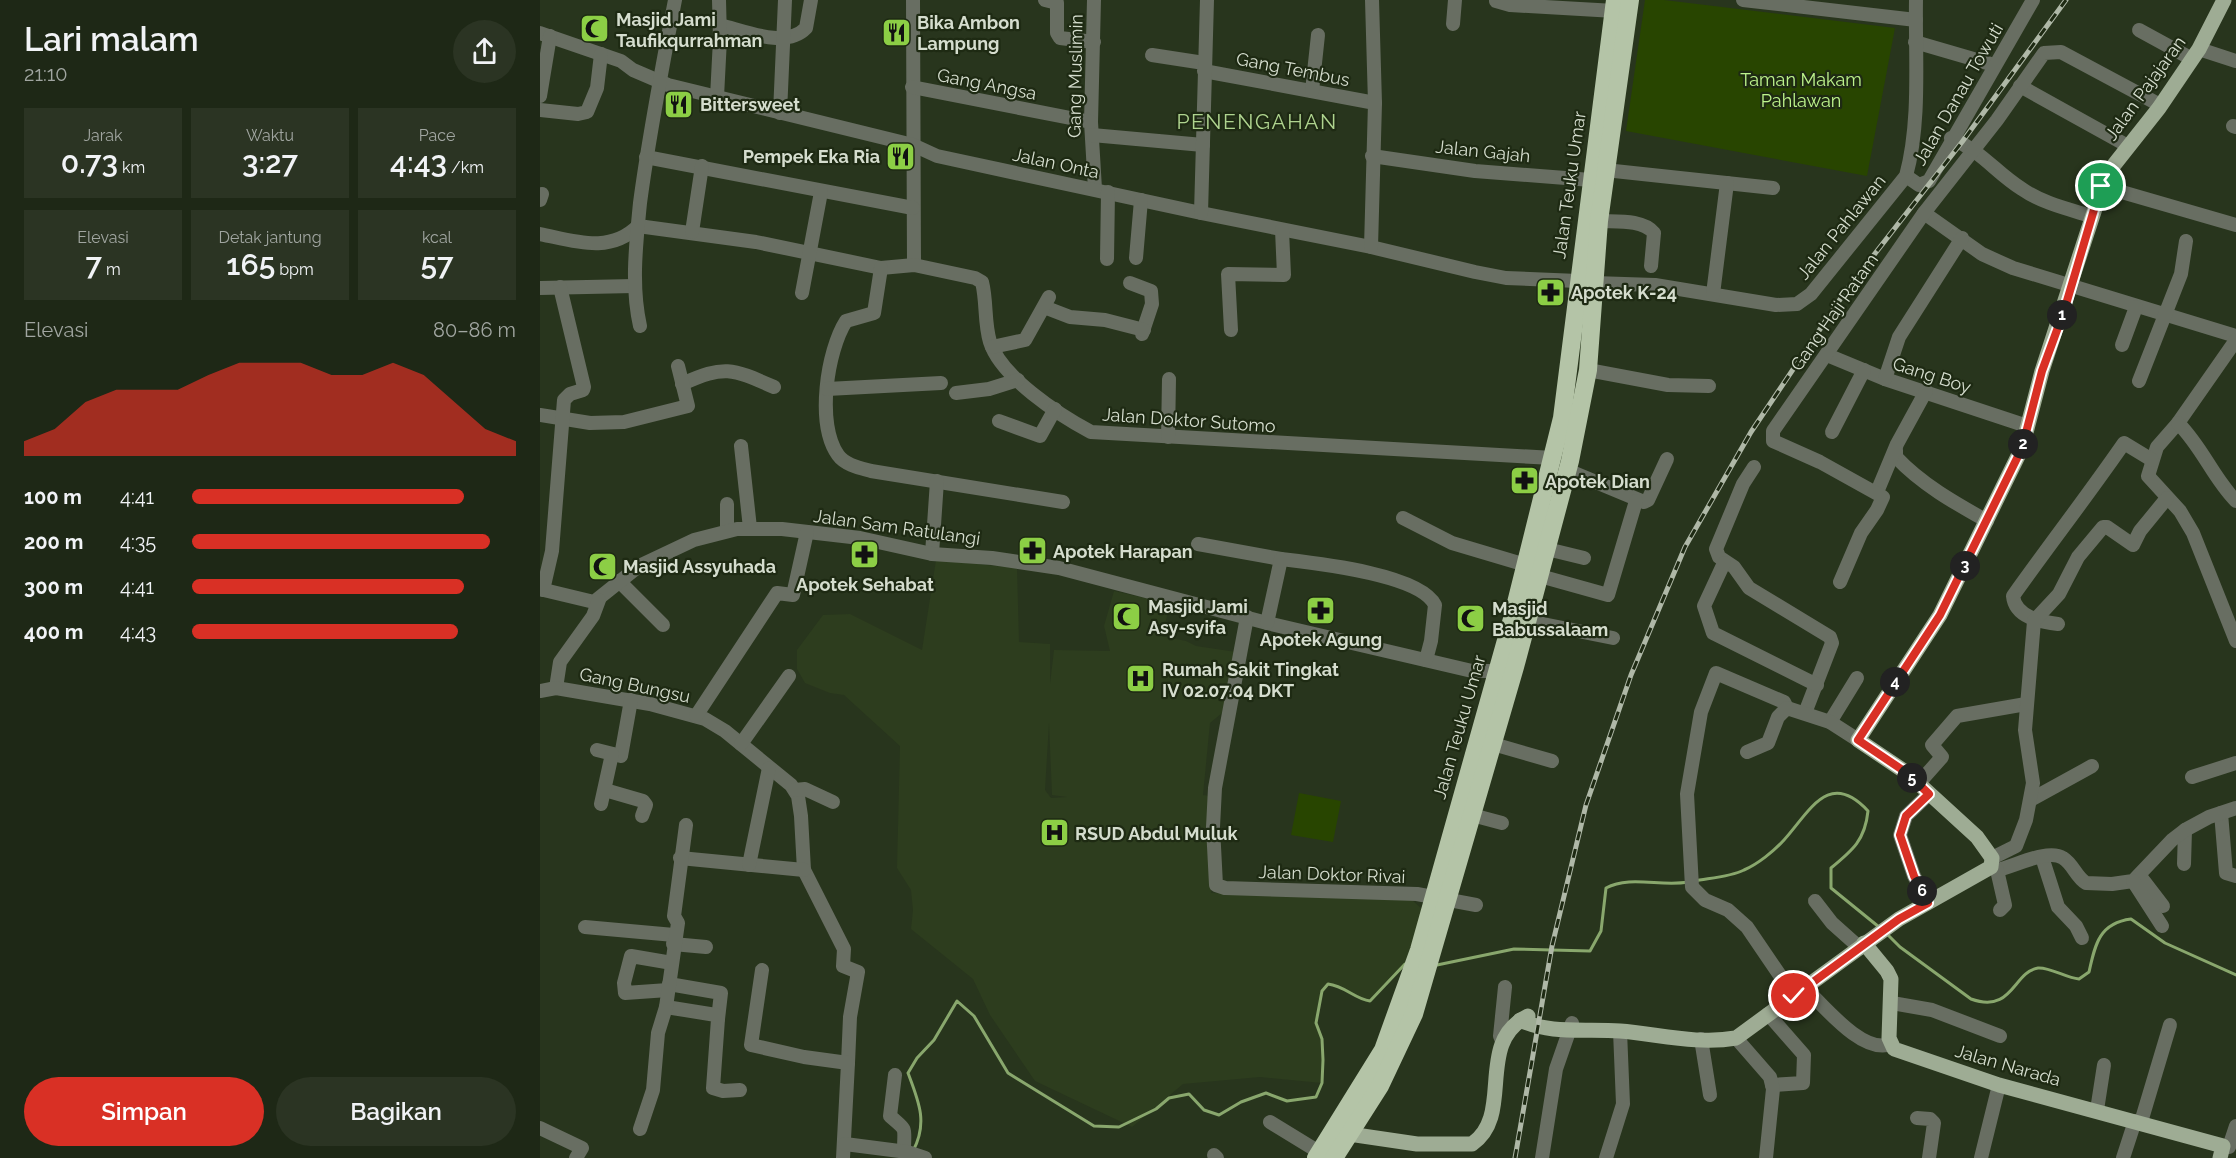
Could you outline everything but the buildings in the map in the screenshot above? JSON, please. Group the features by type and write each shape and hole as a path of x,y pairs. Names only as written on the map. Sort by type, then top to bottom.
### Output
{"highway":[{"name":"Jalan Teuku Umar","path":"1323,1156 1383,1050 1472,815 1486,750 1495,691 1533,571 1547,549 1586,388 1586,282 1603,134 1622,6"},
{"name":"Jalan Teuku Umar","path":"1495,691 1528,621 1533,571 1553,458 1599,221 1598,175"},
{"name":"Jalan Teuku Umar","path":"1323,1156 1349,1134 1395,1058 1414,1014 1441,898 1486,750"}],"main road":[{"name":"Jalan Pajajaran","path":"1858,740 1936,621 1988,521 2022,448 2101,186 2195,54 2224,0"},
{"path":"1349,1134 1417,1144 1473,1144 1489,1125 1502,1041 1507,1031 1520,1020 1529,1024 1701,1039 1736,1038 1899,919 1994,865 1977,837 1924,789 1858,740"},
{"path":"1862,946 1887,971 1891,980 1891,1044"},
{"name":"Jalan Narada","path":"1891,1044 1900,1052 1999,1085 2138,1121 2227,1150"}],"street":[{"path":"640,326 634,286 638,226 646,157 675,0"},
{"path":"717,97 719,0"},
{"path":"780,113 785,0"},
{"path":"720,26 782,39 794,38 806,28 811,0"},
{"path":"540,234 602,244 621,240 638,226 692,232 881,268 914,265 913,0"},
{"path":"1045,0 1057,3 1057,33 1060,38 1094,42"},
{"name":"Gang Muslimin","path":"1094,0 1091,128 1102,191 1107,259"},
{"path":"1202,213 1207,0"},
{"path":"1371,247 1375,103 1372,0"},
{"path":"1453,24 1455,0"},
{"path":"1743,0 1916,20"},
{"name":"Jalan Pahlawan","path":"1586,282 1630,283 1713,294 1746,302 1797,304 1821,283 1906,176 1910,160 1916,0"},
{"name":"Jalan Danau Towuti","path":"1906,176 1919,185 1929,181 1951,138 2033,0"},
{"path":"1496,1 1510,5 1622,6"},
{"path":"2139,30 2195,54 2236,61"},
{"path":"540,96 545,34"},
{"name":"Jalan Onta","path":"545,34 621,61 633,70 660,81 913,145 938,156 1371,247 1506,278 1586,282"},
{"path":"1312,91 1317,35"},
{"path":"1916,42 1994,65"},
{"name":"Gang Haji Ratam","path":"1876,492 1771,438 1924,213 1997,120 2044,53 2061,52 2160,105"},
{"path":"540,110 578,114 587,112 597,88 601,54"},
{"name":"Gang Tembus","path":"1152,55 1375,103"},
{"path":"2020,86 2128,146"},
{"name":"Gang Angsa","path":"912,87 1091,128 1203,145"},
{"path":"1951,138 1973,148 2024,191 2066,209 2091,216"},
{"name":"Jalan Gajah","path":"1372,156 1481,172 1598,175 1773,188"},
{"path":"646,157 913,208"},
{"path":"692,232 702,166"},
{"path":"1713,294 1727,183"},
{"path":"2101,186 2236,225"},
{"path":"802,293 821,192"},
{"path":"1136,258 1141,200"},
{"path":"1924,213 1982,254 2013,268 2166,316 2235,342 2178,423 2157,447 2152,460 2150,480 2180,511 2193,533 2236,641"},
{"path":"1599,221 1650,228 1654,233 1651,266"},
{"path":"1231,330 1228,274 1284,275 1282,230"},
{"path":"1885,379 1899,337 1962,238"},
{"path":"2139,381 2181,274 2186,241"},
{"name":"Jalan Doktor Sutomo","path":"914,265 967,275 982,282 987,330 992,347 1018,380 1055,409 1091,432 1553,458"},
{"path":"881,268 874,313 846,321 827,389 826,422 837,454 842,460 871,471 1063,502"},
{"path":"992,347 1023,342 1028,338 1047,302 1070,317 1106,320 1143,332 1152,304 1151,291 1131,283"},
{"path":"540,288 634,286"},
{"path":"560,287 584,387 583,390 570,394 564,400 552,551 541,589 588,601 599,600"},
{"path":"2122,345 2136,307"},
{"name":"Gang Boy","path":"1827,355 1885,379 2027,426"},
{"path":"540,415 590,423 624,422 692,406 682,384 678,366"},
{"path":"682,384 701,375 722,370 774,387"},
{"path":"1832,432 1864,370"},
{"path":"1168,437 1169,379"},
{"path":"956,393 981,390 1018,380"},
{"path":"827,389 941,383"},
{"path":"1586,388 1709,386"},
{"path":"1840,582 1861,533 1883,500 1876,492 1926,391"},
{"path":"999,421 1040,436 1055,409"},
{"path":"2178,423 2195,440 2227,492 2236,501"},
{"path":"2058,624 2034,621 2015,605 2013,596 2050,541 2079,508 2124,443 2152,460"},
{"path":"741,446 750,528"},
{"path":"1896,450 1896,457 1930,485 1988,521"},
{"path":"1567,470 1636,501 1648,500 1667,459"},
{"path":"1754,467 1743,484 1716,549 1724,563 1734,567 1749,588 1830,637 1832,643 1805,713"},
{"path":"932,554 937,482"},
{"path":"1994,865 2016,846 2032,799 2033,783 2025,730 2034,621 2059,594 2078,557 2103,527 2107,527 2133,545 2140,531 2167,498"},
{"path":"1403,518 1452,543 1608,595 1636,501"},
{"path":"727,504 727,531"},
{"name":"Jalan Sam Ratulangi","path":"599,600 639,566 694,540 727,531 750,528 807,532 860,538 932,554 992,558 1059,568 1268,623 1472,671 1495,691"},
{"path":"696,716 777,593 793,595 807,532"},
{"path":"1198,544 1396,579 1425,591 1435,605 1426,660"},
{"path":"1547,549 1584,558"},
{"path":"1268,623 1281,559"},
{"path":"1724,563 1704,606 1713,633 1817,685"},
{"path":"619,581 663,625"},
{"name":"Gang Bungsu","path":"599,600 593,616 560,662 556,688 631,700 696,716 725,730 795,790"},
{"name":"Jalan Doktor Rivai","path":"1246,617 1215,788 1213,827 1216,885 1225,888 1441,898 1476,905"},
{"path":"1528,621 1613,638"},
{"path":"1858,740 1830,722 1787,708 1784,702 1716,673 1701,712 1689,773 1686,810 1689,872 1692,887 1705,900 1728,910 1747,927 1799,992 1861,1041 1882,1048 1891,1044"},
{"path":"741,744 789,676"},
{"path":"1830,722 1857,678"},
{"path":"540,691 556,688"},
{"path":"597,750 621,756 631,700"},
{"path":"1928,903 1914,876 1900,835 1906,816 1942,757 1932,745 1957,716 2026,704"},
{"path":"1747,752 1768,743 1778,717 1787,708"},
{"path":"1486,750 1552,761"},
{"path":"612,754 603,797 643,801 646,805 642,816"},
{"path":"2192,777 2236,763"},
{"path":"2032,799 2092,765"},
{"path":"749,866 770,768"},
{"path":"833,802 805,789 795,790 801,816 804,870 844,949 843,966 858,972 850,1017 844,1151 923,1157"},
{"path":"1994,865 2061,856 2086,882 2112,884 2137,878 2172,840 2185,830 2236,808"},
{"path":"2221,813 2226,873 2236,876"},
{"path":"1472,815 1502,824"},
{"path":"640,1129 653,1090 658,1033 666,1007 678,923 674,916 686,825"},
{"path":"2184,864 2185,830"},
{"path":"2042,857 2058,907 2076,926 2082,938"},
{"path":"680,858 804,870"},
{"path":"1994,865 2005,905 2000,910"},
{"path":"2137,878 2163,906"},
{"path":"2137,878 2162,926"},
{"path":"1815,901 1832,923 1862,946"},
{"path":"585,927 706,947"},
{"path":"672,963 631,956 624,983 625,993 669,987 721,993 712,1069 713,1088 723,1091 740,1090"},
{"path":"762,970 751,1045 804,1057 848,1063"},
{"path":"1502,1041 1500,1036 1505,987"},
{"path":"1892,1003 1932,1010 2000,1036"},
{"path":"666,1007 708,1012 718,1019"},
{"path":"1768,1014 1804,1055 1803,1083 1772,1085"},
{"path":"2123,1158 2138,1121 2170,1025"},
{"path":"1542,1158 1556,1069 1571,1027"},
{"path":"1606,1158 1623,1104 1612,1030"},
{"path":"1736,1038 1763,1066 1770,1077 1772,1085 1766,1158"},
{"path":"1701,1039 1710,1095"},
{"path":"2097,1110 2104,1065"},
{"path":"892,1153 904,1127 902,1122 890,1116 895,1075"},
{"path":"1982,1158 1999,1085"},
{"path":"1917,1118 1930,1119 1934,1123 1929,1158"},
{"path":"1270,1122 1323,1156"},
{"name":"Jalan Narada","path":"2227,1150 2236,1126"},
{"path":"540,1128 582,1148 576,1158"}],"shaded area":[{"name":"RSUD Abdul Muluk","path":"936,560 1017,568 1019,642 1050,644 1050,684 1054,650 1110,651 1104,626 1114,591 1171,604 1161,636 1186,641 1196,646 1236,652 1222,713 1210,723 1203,795 1210,796 1211,893 1412,900 1422,909 1414,953 1370,1001 1361,1000 1336,985 1328,984 1322,991 1316,1023 1322,1039 1322,1083 1260,1077 1183,1084 1132,1127 1035,1081 990,1015 973,979 911,929 913,910 911,890 897,868 900,746 844,695 830,693 805,683 797,669 797,650 823,615 850,614 922,650","holes":["1049,723 1052,795 1067,797 1051,798 1045,790"]}],"green space":[{"name":"Taman Makam Pahlawan","path":"1645,0 1664,0 1895,28 1867,176 1626,131"},
{"path":"1299,793 1341,801 1333,842 1291,835"}],"waterway":[{"path":"1694,881 1733,874 1755,864 1780,844 1821,799 1831,794 1842,794 1854,799 1868,811 1864,830 1857,844 1831,868 1831,888 1879,927"},
{"path":"1437,965 1514,949 1590,951 1601,931 1606,888 1625,882 1688,882"},
{"path":"1886,933 1900,947 1971,999 1985,1002 1996,1001 2004,997 2030,971 2038,968 2079,979 2089,972 2096,944 2105,930 2120,921 2131,919 2165,943 2236,975"},
{"path":"913,1151 918,1141 921,1122 918,1103 908,1073 917,1058 934,1040 957,1001 974,1016 1008,1073 1094,1126 1119,1127 1156,1109 1169,1098 1189,1094 1204,1110 1219,1115 1241,1102 1266,1093 1287,1101 1316,1097 1322,1083 1322,1039 1316,1023 1322,991 1328,984 1334,985 1370,1001 1405,964"}],"railway":[{"path":"1515,1158 1552,946 1586,805 1631,675 1685,547 1751,432 1845,292 1962,142 2066,0"}],"place":[{"name":"Masjid Jami Taufikqurrahman","path":"595,29"},
{"name":"Bika Ambon Lampung","path":"896,32"},
{"name":"Bittersweet","path":"679,104"},
{"name":"Pempek Eka Ria","path":"901,156"},
{"name":"Apotek K-24","path":"1550,292"},
{"name":"Apotek Dian","path":"1524,481"},
{"name":"Apotek Harapan","path":"1032,551"},
{"name":"Apotek Sehabat","path":"865,555"},
{"name":"Masjid Assyuhada","path":"602,566"},
{"name":"Apotek Agung","path":"1321,610"},
{"name":"Masjid Jami Asy-syifa","path":"1127,616"},
{"name":"Masjid Babussalaam","path":"1471,618"},
{"name":"Rumah Sakit Tingkat IV 02.07.04 DKT","path":"1141,679"},
{"name":"RSUD Abdul Muluk","path":"1054,833"}],"district":[{"name":"PENENGAHAN","path":"1257,121"}],"route":[{"path":"1794,996 1899,919 1928,903 1914,876 1900,835 1906,816 1929,794 1907,773 1858,740 1884,703 1910,657 1940,615 2022,448 2042,371 2064,311 2101,186"}]}
